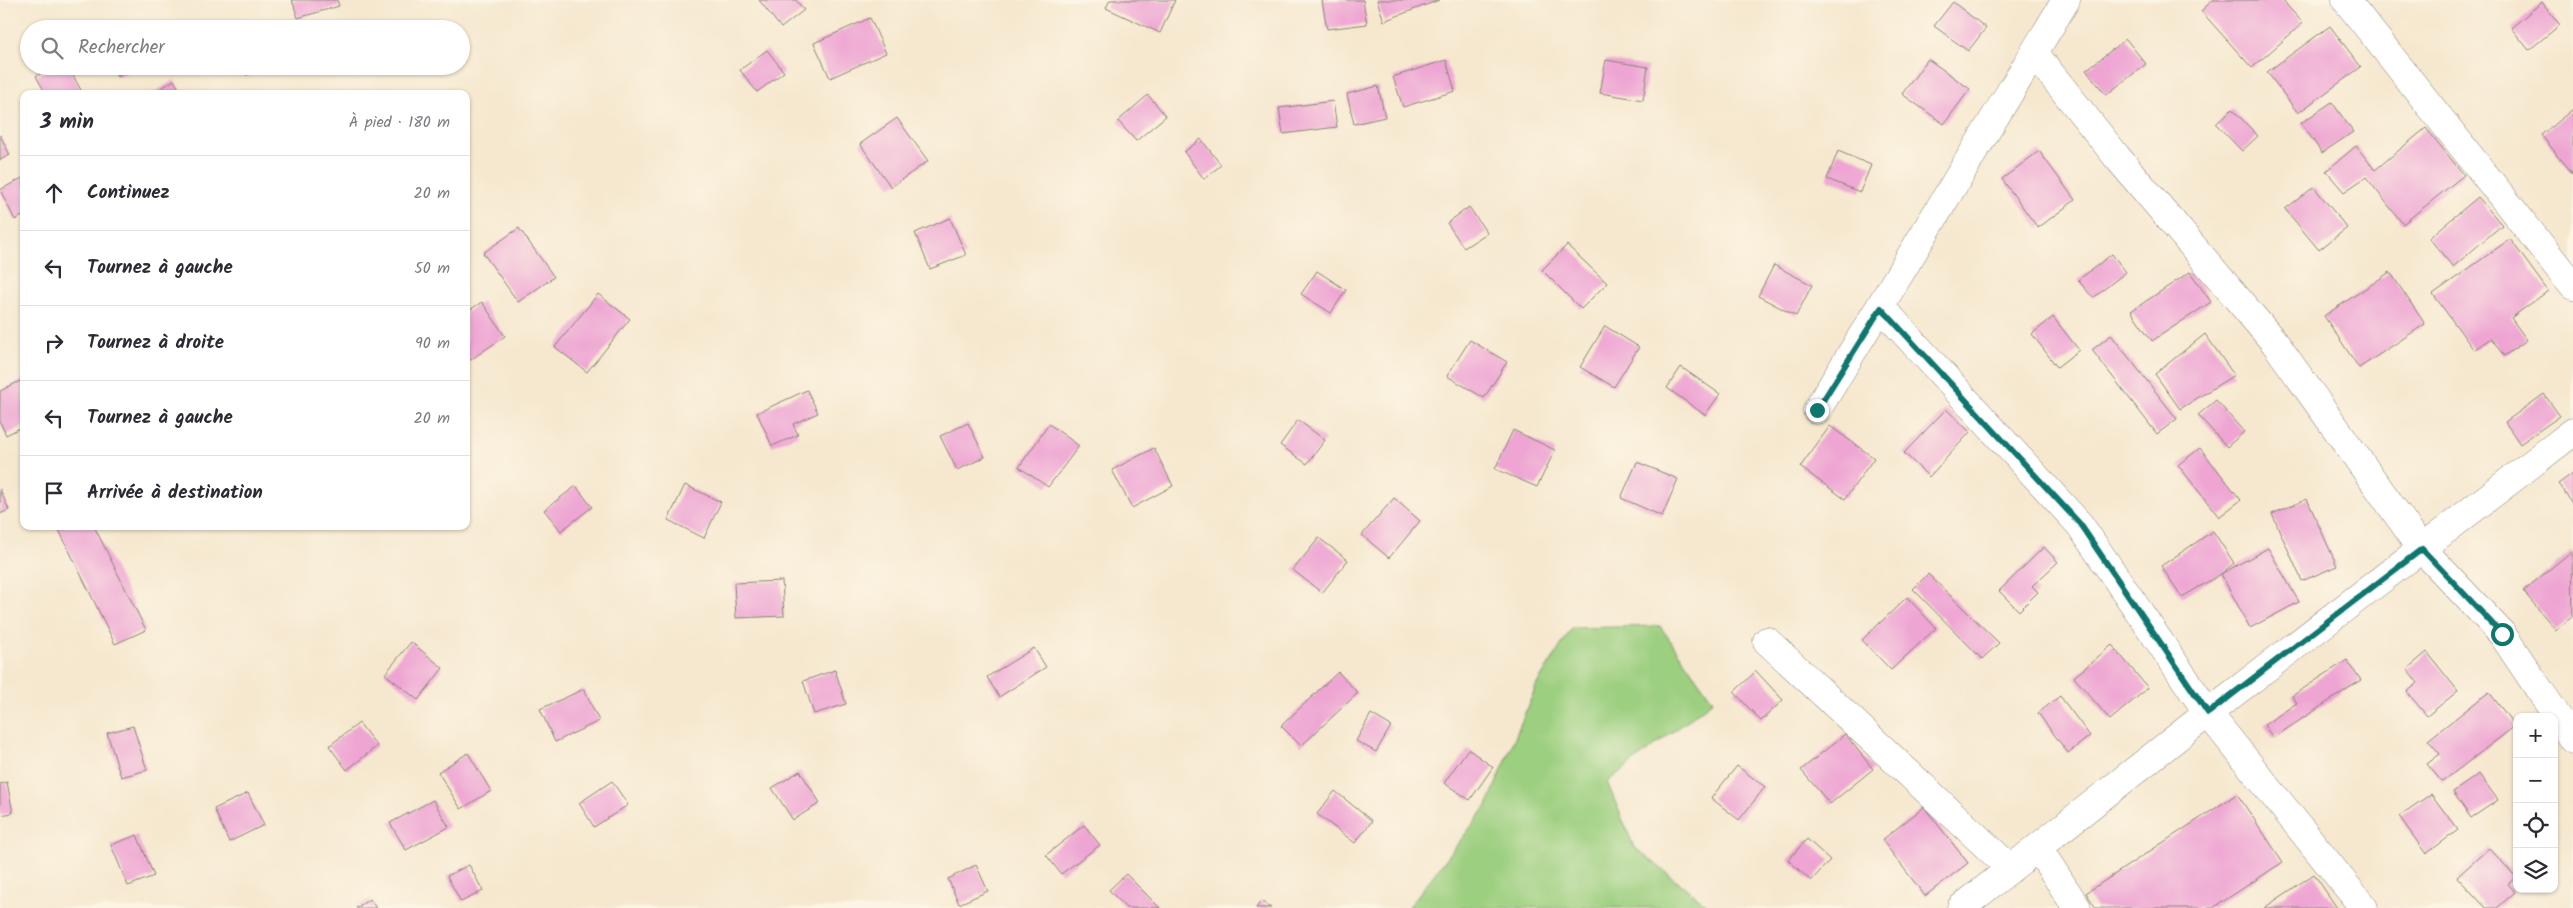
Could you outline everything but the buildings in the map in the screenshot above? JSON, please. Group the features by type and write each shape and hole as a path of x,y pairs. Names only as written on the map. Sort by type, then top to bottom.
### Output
{"street":[{"path":"1817,410 1881,308 2066,0"},
{"path":"2346,0 2573,286"},
{"path":"2035,54 2117,157 2275,343 2422,549 2502,634 2573,740"},
{"path":"1881,308 2080,524 2208,713 2364,908"},
{"path":"1961,908 2208,713 2573,432"},
{"path":"1767,641 2011,869"},
{"path":"2038,848 2077,908"}],"green space":[{"path":"1660,626 1713,701 1607,782 1634,847 1711,908 1408,908 1487,806 1537,684 1572,628"}],"route":[{"path":"1817,410 1881,308 2080,524 2208,713 2422,549 2502,634"}]}
